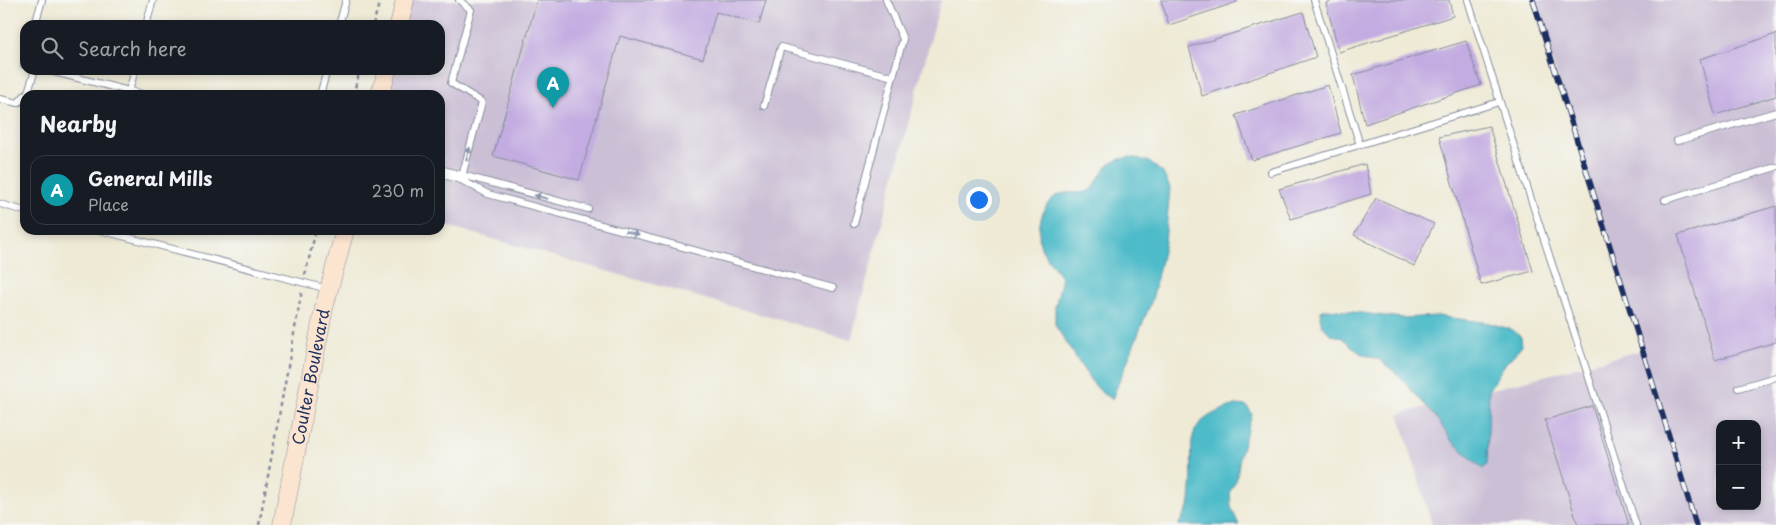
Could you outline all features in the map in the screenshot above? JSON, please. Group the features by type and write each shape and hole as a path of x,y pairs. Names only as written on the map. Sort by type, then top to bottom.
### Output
{"street":[{"path":"400,20 405,0"},
{"path":"381,90 386,75"},
{"name":"Coulter Boulevard","path":"282,525 329,290 344,235"}],"lane":[{"path":"36,20 42,0"},
{"path":"147,20 153,0"},
{"path":"340,20 346,0"},
{"path":"459,0 471,10 451,83 482,102 462,178"},
{"path":"854,224 903,39 886,0"},
{"path":"1314,0 1360,145"},
{"path":"1468,0 1499,102 1636,525"},
{"path":"764,106 782,47 892,77"},
{"path":"29,90 33,75"},
{"path":"66,75 125,90"},
{"path":"129,90 134,75"},
{"path":"321,90 326,75"},
{"path":"0,99 18,103 20,101"},
{"path":"1272,172 1499,102"},
{"path":"1677,141 1776,112"},
{"path":"1665,200 1776,167"},
{"path":"445,171 462,178 488,194 833,288"},
{"path":"445,175 588,209"},
{"path":"0,204 20,210"},
{"path":"118,235 329,290"},
{"path":"1738,388 1776,376"}],"path":[{"path":"374,20 380,0"},
{"path":"354,90 359,75"},
{"path":"259,525 303,283 315,235"}],"shaded area":[{"path":"405,0 941,0 851,340 445,225 445,90 381,90 386,75 445,75 445,20 400,20"},
{"path":"1533,0 1776,0 1776,525 1432,525 1399,414 1642,350"}],"water":[{"path":"1130,157 1148,161 1163,173 1170,188 1165,242 1152,300 1112,399 1103,394 1091,381 1055,325 1055,307 1062,278 1042,250 1039,236 1041,219 1047,204 1052,199 1066,193 1084,192 1092,189 1104,170 1111,164"},
{"path":"1328,309 1403,318 1437,316 1489,323 1513,330 1521,337 1522,346 1505,364 1489,389 1487,464 1483,469 1451,440 1435,416 1397,374 1380,360 1360,353 1342,338 1330,334 1322,325 1320,317 1321,311"},
{"path":"1235,405 1247,406 1252,414 1240,456 1237,478 1230,491 1231,507 1239,525 1178,525 1190,501 1192,446 1193,436 1197,427 1205,419 1217,412"}],"building":[{"path":"537,0 766,0 759,24 716,12 703,59 620,36 579,180 493,156"},
{"path":"1161,0 1237,0 1237,2 1169,25"},
{"path":"1335,0 1449,0 1453,16 1339,52 1326,3"},
{"path":"1303,12 1316,57 1202,96 1189,47"},
{"path":"1776,34 1776,96 1715,115 1700,59"},
{"path":"1466,41 1481,85 1365,124 1353,75"},
{"path":"1328,85 1341,133 1252,160 1236,115"},
{"path":"1489,126 1533,271 1481,285 1439,137"},
{"path":"1365,164 1371,194 1291,219 1279,189"},
{"path":"1376,198 1434,224 1414,266 1354,235"},
{"path":"1776,206 1776,342 1715,360 1678,235"},
{"path":"1592,406 1629,525 1578,525 1545,420"}],"railway":[{"path":"1533,0 1696,525"}],"place":[{"name":"General Mills","path":"553,108"}]}
